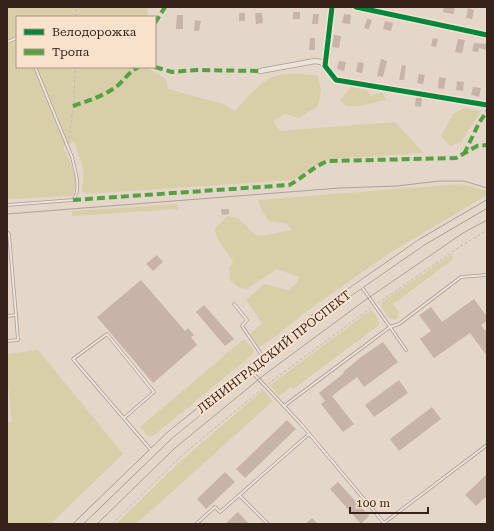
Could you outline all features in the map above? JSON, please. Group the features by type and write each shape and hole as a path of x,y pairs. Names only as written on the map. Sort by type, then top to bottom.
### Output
{"main road":[{"name":"ЛЕНИНГРАДСКИЙ ПРОСПЕКТ","path":"78,524 152,451 263,358 360,285 422,242 487,204"}],"street":[{"path":"326,66 332,7"},
{"path":"356,7 487,36"},
{"path":"260,71 315,61 321,62 326,66 336,80 487,104"}],"lane":[{"path":"7,204 73,200 76,196 76,173 68,148 35,68"},
{"path":"7,232 9,234 18,340 7,341"},
{"path":"284,406 390,327 399,324 461,277 487,275"},
{"path":"360,285 406,350"},
{"path":"234,304 247,320 242,326 263,358"},
{"path":"7,316 16,315"},
{"path":"124,418 154,392 107,334 73,359 152,451"},
{"path":"250,369 309,434 383,524 487,445"},
{"path":"196,524 214,508 220,512 309,434"},
{"path":"239,495 268,524"}],"path":[{"path":"68,148 74,100 75,68"},
{"path":"112,524 180,457 265,386 375,305 487,230"}],"shaded area":[{"path":"8,7 147,7 148,16 16,16 16,68 148,68 166,79 168,89 223,104 235,111 257,87 272,77 289,74 318,76 321,90 318,106 299,118 285,114 273,121 280,131 395,122 424,153 328,159 292,180 87,194 82,192 84,171 74,141 63,147 74,171 75,184 72,196 7,199"},
{"path":"351,87 366,90 371,96 382,92 386,100 360,106 346,106 340,100"},
{"path":"464,108 481,111 461,142 450,146 441,136 453,114"},
{"path":"461,184 487,191 487,195 391,252 259,347 250,334 262,323 246,300 264,284 288,290 297,283 299,277 277,269 247,289 238,287 230,280 229,268 233,262 220,242 215,229 227,216 238,218 256,236 265,235 292,230 287,224 269,221 261,209 258,200"},
{"path":"178,204 178,209 72,216 72,211"},
{"path":"453,253 452,260 393,304 399,313 395,320 389,318 381,306 382,302"},
{"path":"371,310 378,319 379,325 293,389 291,387 279,396 270,385"},
{"path":"244,339 254,350 253,354 153,436 148,436 140,427"},
{"path":"38,350 123,454 50,524 7,524 7,422 12,422 7,377 7,354"},
{"path":"263,390 273,401 136,524 116,524 182,460"}],"building":[{"path":"444,7 455,7 453,14 443,12"},
{"path":"468,8 474,10 472,19 466,18"},
{"path":"293,12 300,12 300,19 293,19"},
{"path":"239,13 245,13 245,21 239,21"},
{"path":"255,13 262,13 263,23 256,24"},
{"path":"313,14 319,14 318,24 312,24"},
{"path":"344,14 351,15 350,24 342,23"},
{"path":"177,15 183,15 183,29 176,29"},
{"path":"367,19 372,20 369,29 364,28"},
{"path":"195,20 201,21 199,31 194,31"},
{"path":"385,21 393,23 391,31 383,29"},
{"path":"334,35 341,36 339,48 332,47"},
{"path":"310,38 315,38 315,50 309,50"},
{"path":"433,38 438,39 436,47 431,46"},
{"path":"458,39 465,40 462,53 455,52"},
{"path":"474,43 487,44 487,50 479,48 478,52 472,51"},
{"path":"381,59 387,61 383,77 377,76"},
{"path":"339,61 346,62 344,71 337,69"},
{"path":"358,62 364,63 362,73 356,72"},
{"path":"402,65 406,66 404,80 399,80"},
{"path":"419,74 425,75 423,84 417,83"},
{"path":"439,77 446,78 444,89 438,88"},
{"path":"457,81 464,82 463,91 456,90"},
{"path":"473,87 481,88 479,97 471,95"},
{"path":"416,97 422,98 421,107 415,106"},
{"path":"221,209 229,209 229,214 222,215"},
{"path":"157,255 163,262 153,271 146,264"},
{"path":"141,280 185,331 188,328 194,335 191,337 197,345 153,383 97,317"},
{"path":"474,299 487,317 487,321 481,325 487,333 487,356 470,333 434,358 420,339 431,331 419,315 431,307 442,322"},
{"path":"204,305 234,339 225,346 196,312"},
{"path":"383,342 398,362 364,387 357,377 332,396 354,424 343,432 321,404 325,401 319,393 361,357"},
{"path":"399,380 408,393 374,417 365,405"},
{"path":"432,407 441,419 399,451 390,439"},
{"path":"287,420 296,429 245,478 236,469"},
{"path":"225,472 235,482 206,509 197,499"},
{"path":"487,474 487,496 476,506 465,495"},
{"path":"338,482 369,516 361,524 330,489"},
{"path":"238,512 249,524 225,524"},
{"path":"312,518 318,524 305,524"}],"tram line":[{"path":"7,214 340,188 397,186 439,181 464,181 487,188"},
{"path":"97,524 175,448 264,375 364,301 463,233 487,220"}],"marked path":[{"path":"156,21 165,7"},
{"path":"156,67 172,72 197,70 260,71"},
{"path":"73,106 111,90 119,85 132,71 137,68"},
{"path":"464,154 479,123 487,111"},
{"path":"73,200 289,185 319,165 329,161 456,158 477,146 487,145"}],"cycle path":[{"path":"332,7 325,66 336,80 487,105"},
{"path":"356,7 487,35"}]}
